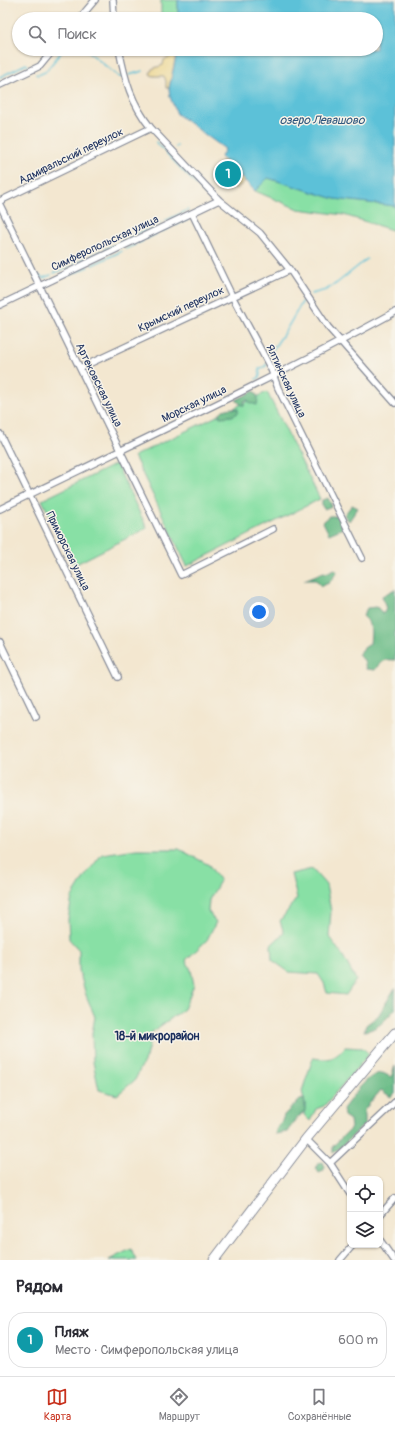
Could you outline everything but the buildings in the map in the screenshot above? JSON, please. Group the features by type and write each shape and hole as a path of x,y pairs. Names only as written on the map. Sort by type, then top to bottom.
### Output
{"main road":[{"path":"214,1260 306,1139 395,1033"}],"street":[{"path":"85,12 95,0"},
{"path":"114,0 114,12"},
{"path":"0,84 40,66 48,56"},
{"path":"121,56 129,91 142,117 150,128 219,200 260,233 290,270 328,327 395,403"},
{"name":"Адмиральский переулок","path":"0,201 150,128"},
{"name":"Симферопольская улица","path":"0,304 219,200"},
{"name":"Артековская улица","path":"0,205 181,575 273,528"},
{"name":"Ялтинская улица","path":"192,213 232,296 274,376 278,388 362,558"},
{"name":"Крымский переулок","path":"80,368 290,270"},
{"name":"Морская улица","path":"0,509 274,376 341,342 395,312"},
{"name":"Приморская улица","path":"0,434 118,677"},
{"path":"0,642 36,717"},
{"path":"330,1163 395,1102"},
{"path":"306,1139 330,1163 347,1189"},
{"path":"383,1212 395,1198"},
{"path":"383,1244 394,1260"},
{"path":"340,1260 350,1248"}],"green space":[{"path":"161,0 178,0 178,12 161,12"},
{"path":"268,178 335,199 395,206 395,231 344,215 298,209 255,191"},
{"path":"254,391 258,397 257,405 250,403 248,400 244,401 244,406 236,400"},
{"path":"267,392 320,499 187,566 134,456"},
{"path":"231,408 238,409 238,413 232,416 220,417 220,413 223,410"},
{"path":"116,464 147,528 74,565 42,500"},
{"path":"328,498 332,506 324,509 322,506 322,500"},
{"path":"352,505 358,508 349,521 344,515"},
{"path":"330,516 338,516 343,528 329,534 323,522"},
{"path":"335,569 337,572 329,583 321,586 316,580 304,580 324,572 326,573"},
{"path":"395,589 395,660 383,661 375,670 366,669 364,660 358,655 370,644 370,626 363,616 367,608 377,607 383,614 386,609 382,596"},
{"path":"136,849 179,849 209,865 220,881 209,900 208,911 216,922 207,940 186,960 191,970 194,985 184,1009 152,1032 146,1057 135,1080 117,1095 99,1090 93,1062 92,1033 95,1017 86,995 79,970 79,950 69,939 68,919 72,897 85,876 102,854"},
{"path":"312,869 326,885 331,911 329,937 343,956 356,980 346,995 327,993 324,983 318,974 289,972 272,960 271,945 284,933 280,921 297,898 291,874"},
{"path":"395,988 395,1009 378,1026 364,1031 366,1025 378,1016"},
{"path":"345,1047 363,1048 369,1054 324,1106 316,1109 310,1121 304,1115 305,1104 302,1091 313,1058 327,1059 334,1057"},
{"path":"395,1066 395,1093 391,1097 381,1090 364,1110 365,1124 333,1153 333,1146 351,1128 350,1120 344,1116 343,1109 355,1093 371,1077 382,1073 391,1077"},
{"path":"304,1099 305,1111 297,1118 287,1132 275,1134 284,1115 300,1100"},
{"path":"323,1162 325,1167 323,1171 319,1173 316,1168 318,1163"},
{"path":"131,1249 137,1260 109,1260"}],"sand":[{"path":"171,56 176,56 169,88 166,88 164,76 153,76 150,74 152,69 163,65 164,60"},
{"path":"224,160 245,181 236,189 228,184 217,171 217,167"}],"water":[{"name":"озеро Левашово","path":"178,0 395,0 395,206 335,199 268,178 255,191 221,157 225,149 177,114 170,97 169,88 176,56 383,56 383,12 178,12"}],"waterway":[{"path":"36,74 38,75 45,72 58,56"},
{"path":"94,56 119,77 121,77"},
{"path":"0,77 26,64 28,66"},
{"path":"129,75 143,71"},
{"path":"156,142 209,198"},
{"path":"165,221 188,210"},
{"path":"175,225 187,220"},
{"path":"118,243 156,225"},
{"path":"160,232 171,227"},
{"path":"146,239 156,234"},
{"path":"138,243 143,241"},
{"path":"105,249 115,245"},
{"path":"126,249 135,245"},
{"path":"91,256 102,251"},
{"path":"92,265 122,251"},
{"path":"74,264 86,258"},
{"path":"311,294 326,290 367,259"},
{"path":"54,273 70,266"},
{"path":"70,275 88,267"},
{"path":"37,275 43,278 51,275"},
{"path":"267,358 286,330 304,299"},
{"path":"256,379 259,378 259,369 266,366 266,364"}],"place":[{"name":"Пляж","path":"228,174"}],"district":[{"name":"18-й микрорайон","path":"157,1036"}]}
